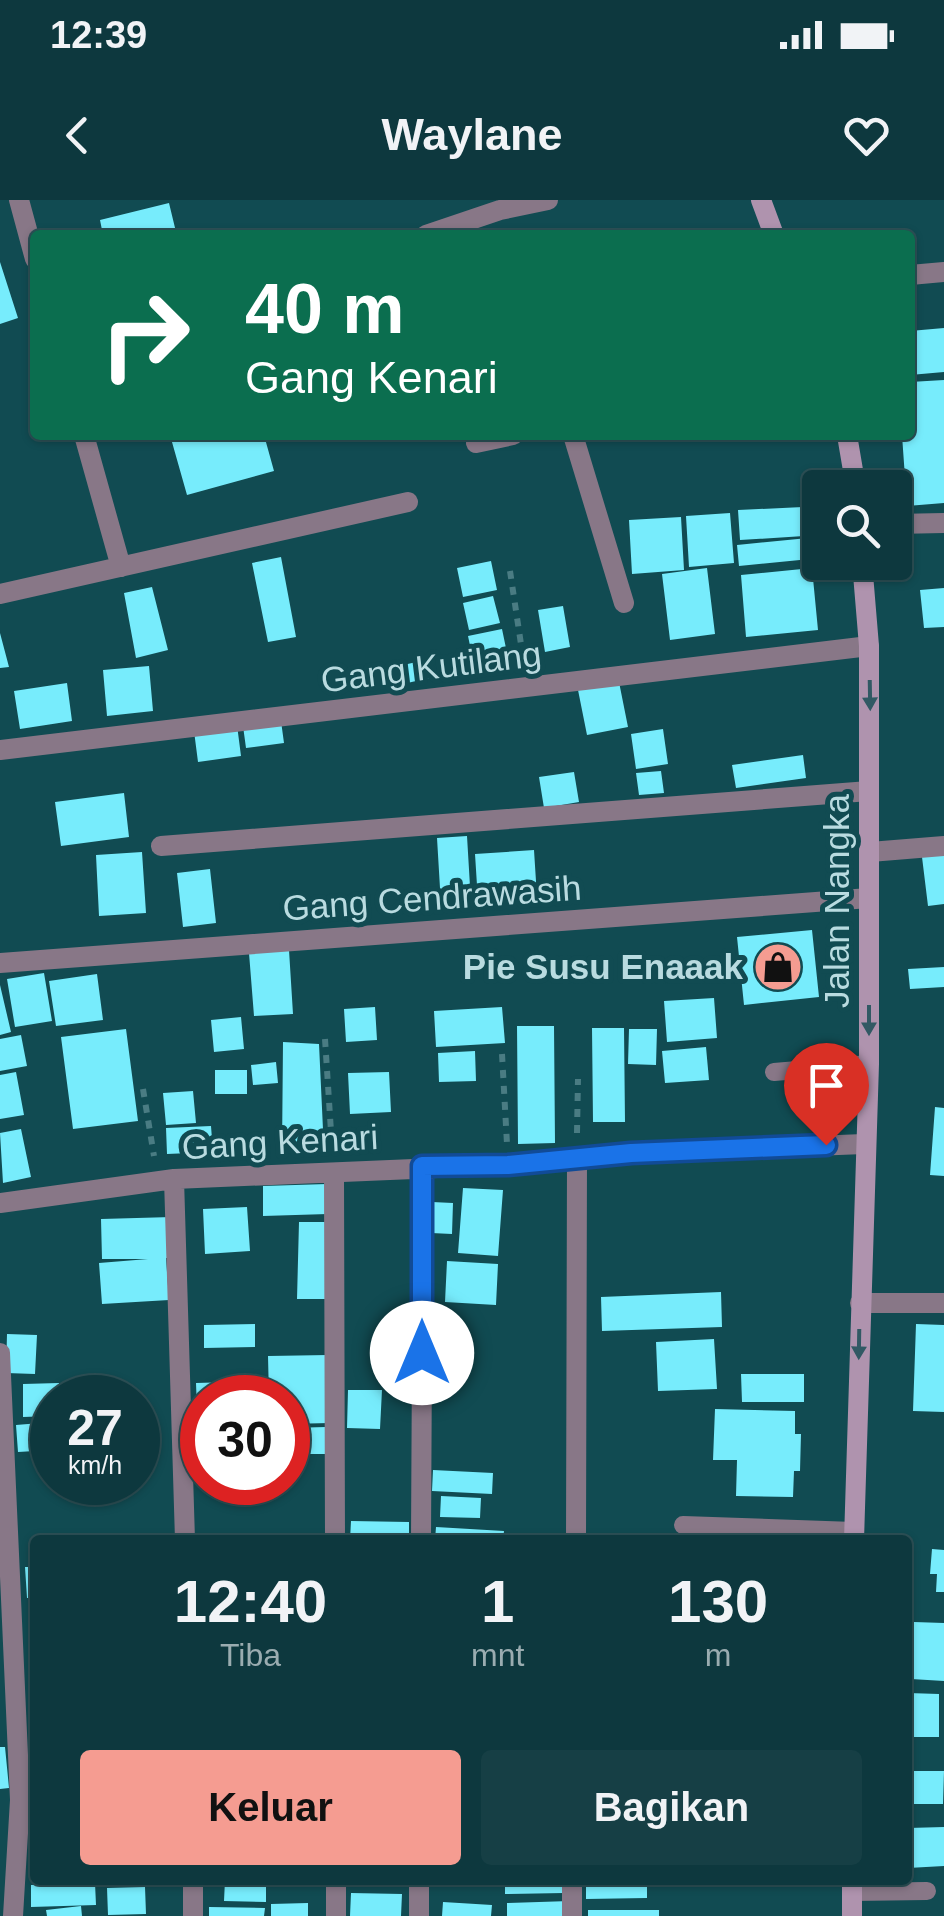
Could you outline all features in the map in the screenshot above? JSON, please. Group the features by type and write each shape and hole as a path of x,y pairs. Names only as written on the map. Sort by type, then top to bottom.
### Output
{"main road":[{"path":"761,200 772,230"},
{"path":"849,440 853,470"},
{"name":"Jalan Nangka","path":"854,1535 869,1064 869,646 864,580"},
{"path":"852,1886 852,1916"}],"street":[{"path":"19,200 30,240"},
{"path":"441,230 500,210 548,200"},
{"path":"915,275 944,272"},
{"path":"85,440 120,567"},
{"path":"476,443 490,440"},
{"path":"575,440 624,603"},
{"path":"0,594 408,502"},
{"path":"912,524 944,523"},
{"name":"Gang Kutilang","path":"0,750 869,646"},
{"path":"160,846 869,791"},
{"path":"870,852 944,846"},
{"name":"Gang Cendrawasih","path":"0,963 870,898"},
{"name":"Gang Kenari","path":"0,1203 166,1180 508,1165 631,1153 864,1144"},
{"path":"576,1535 577,1160"},
{"path":"421,1535 422,1166"},
{"path":"334,1174 335,1535"},
{"path":"166,1180 184,1535"},
{"path":"860,1304 944,1303"},
{"path":"0,1353 20,1800 13,1916"},
{"path":"193,1885 193,1916"},
{"path":"336,1885 336,1916"},
{"path":"419,1885 419,1916"},
{"path":"572,1885 572,1916"}],"lane":[{"path":"774,1072 869,1064"},
{"path":"684,1525 854,1535"},
{"path":"852,1886 927,1891"}],"path":[{"path":"510,571 528,688"},
{"path":"324,1039 334,1174"},
{"path":"502,1054 508,1165"},
{"path":"577,1160 578,1079"},
{"path":"143,1088 166,1180"}],"building":[{"path":"169,203 176,230 102,230 100,220"},
{"path":"0,262 18,318 0,324"},
{"path":"944,328 944,372 915,375 915,331"},
{"path":"944,380 944,503 912,506 912,470 904,470 902,440 915,440 915,382"},
{"path":"171,440 265,440 274,471 187,495"},
{"path":"802,507 802,536 740,540 738,510"},
{"path":"730,513 734,563 689,567 686,516"},
{"path":"681,517 684,570 632,574 629,520"},
{"path":"802,539 802,560 739,566 737,545"},
{"path":"281,557 296,637 268,642 252,563"},
{"path":"491,561 497,590 463,597 457,568"},
{"path":"707,568 715,634 670,640 662,574"},
{"path":"802,569 802,580 813,580 818,630 746,637 741,575"},
{"path":"152,587 168,650 136,658 124,593"},
{"path":"944,588 944,627 924,628 920,590"},
{"path":"493,596 500,623 469,630 463,603"},
{"path":"563,606 570,647 545,652 538,610"},
{"path":"502,629 507,653 473,660 468,636"},
{"path":"0,633 9,667 0,668"},
{"path":"425,660 429,678 403,684 399,666"},
{"path":"395,665 400,682 379,687 375,670"},
{"path":"149,666 153,711 107,716 103,670"},
{"path":"371,667 374,684 351,689 348,671"},
{"path":"619,682 628,727 587,735 578,690"},
{"path":"67,683 72,721 20,729 14,691"},
{"path":"281,721 284,743 246,748 243,726"},
{"path":"237,725 241,756 198,762 194,731"},
{"path":"663,729 668,764 636,769 631,734"},
{"path":"803,755 806,778 736,788 732,765"},
{"path":"661,771 664,793 639,795 636,773"},
{"path":"574,772 579,802 544,808 539,777"},
{"path":"124,793 129,837 61,846 55,802"},
{"path":"467,836 471,903 441,905 437,838"},
{"path":"534,850 537,897 478,901 475,854"},
{"path":"142,852 146,913 99,916 96,855"},
{"path":"944,855 944,904 928,906 922,857"},
{"path":"210,869 216,923 183,927 177,873"},
{"name":"Pie Susu Enaaak","path":"812,930 819,997 744,1005 737,937"},
{"path":"289,950 293,1014 254,1016 249,953"},
{"path":"944,967 944,987 910,989 908,969"},
{"path":"44,973 52,1021 15,1027 7,979"},
{"path":"97,974 103,1020 56,1026 49,981"},
{"path":"0,985 11,1032 0,1035"},
{"path":"714,998 717,1038 667,1042 664,1001"},
{"path":"375,1007 377,1040 346,1042 344,1009"},
{"path":"502,1007 505,1043 436,1047 434,1011"},
{"path":"241,1017 244,1049 214,1052 211,1020"},
{"path":"517,1026 554,1026 555,1143 518,1144"},
{"path":"592,1028 624,1028 625,1122 593,1122"},
{"path":"126,1029 138,1121 73,1129 61,1037"},
{"path":"629,1029 657,1029 656,1065 628,1064"},
{"path":"21,1035 27,1066 0,1071 0,1039"},
{"path":"283,1042 319,1044 324,1151 282,1151"},
{"path":"706,1047 709,1080 665,1083 662,1051"},
{"path":"475,1051 476,1081 439,1082 438,1053"},
{"path":"276,1062 278,1083 253,1085 251,1065"},
{"path":"215,1070 247,1070 247,1094 215,1094"},
{"path":"16,1072 24,1115 0,1119 0,1075"},
{"path":"389,1072 391,1112 350,1114 348,1073"},
{"path":"193,1091 196,1123 166,1125 163,1093"},
{"path":"935,1107 944,1108 944,1176 930,1175"},
{"path":"211,1126 213,1152 167,1154 166,1128"},
{"path":"21,1129 31,1177 3,1183 0,1133"},
{"path":"327,1184 328,1214 263,1216 263,1186"},
{"path":"463,1188 503,1190 498,1256 458,1253"},
{"path":"432,1202 453,1203 452,1234 431,1233"},
{"path":"247,1207 250,1251 205,1254 203,1209"},
{"path":"172,1217 173,1258 166,1258 169,1300 102,1304 99,1263 148,1259 102,1259 101,1219"},
{"path":"299,1222 327,1222 325,1299 297,1299"},
{"path":"447,1261 498,1264 496,1305 445,1302"},
{"path":"721,1292 722,1327 602,1331 601,1297"},
{"path":"255,1324 255,1347 204,1348 204,1325"},
{"path":"916,1324 944,1325 944,1412 913,1411"},
{"path":"7,1334 37,1335 35,1374 6,1373"},
{"path":"714,1339 717,1389 658,1391 656,1342"},
{"path":"328,1355 330,1423 310,1423 310,1375 268,1375 268,1356"},
{"path":"741,1374 804,1374 804,1402 742,1402"},
{"path":"23,1384 30,1384 30,1417 23,1417"},
{"path":"348,1390 382,1390 380,1429 347,1428"},
{"path":"715,1409 795,1411 795,1434 801,1434 800,1471 794,1471 793,1497 736,1496 737,1460 713,1460"},
{"path":"30,1424 30,1451 18,1452 16,1425"},
{"path":"310,1427 326,1427 326,1454 310,1454"},
{"path":"433,1470 493,1473 492,1494 432,1491"},
{"path":"441,1496 481,1498 480,1518 440,1517"},
{"path":"351,1521 409,1522 409,1535 350,1535"},
{"path":"436,1527 504,1531 504,1535 435,1535"},
{"path":"932,1549 944,1550 944,1592 936,1592 937,1574 930,1574"},
{"path":"25,1567 30,1567 30,1598"},
{"path":"914,1622 944,1623 944,1681 912,1679"},
{"path":"912,1693 939,1694 939,1737 912,1737"},
{"path":"0,1747 5,1747 9,1788 0,1789"},
{"path":"912,1771 944,1771 943,1804 912,1804"},
{"path":"944,1827 944,1866 912,1868 912,1828"},
{"path":"31,1885 95,1885 96,1905 31,1907"},
{"path":"225,1885 266,1885 266,1902 224,1901"},
{"path":"505,1885 563,1885 564,1893 505,1894"},
{"path":"586,1885 647,1885 647,1898 586,1899"},
{"path":"145,1887 146,1914 108,1915 107,1888"},
{"path":"351,1893 402,1894 401,1916 350,1916"},
{"path":"570,1901 570,1916 507,1916 507,1903"},
{"path":"443,1902 492,1905 491,1916 442,1916"},
{"path":"308,1903 308,1916 271,1916 271,1904"},
{"path":"81,1906 82,1916 47,1916 46,1910"},
{"path":"209,1907 265,1908 264,1916 209,1916"},
{"path":"588,1910 659,1910 659,1916 588,1916"}],"place":[{"name":"Pie Susu Enaaak","path":"778,967"}],"route":[{"path":"422,1353 422,1166 508,1165 631,1153 826,1145"}]}
